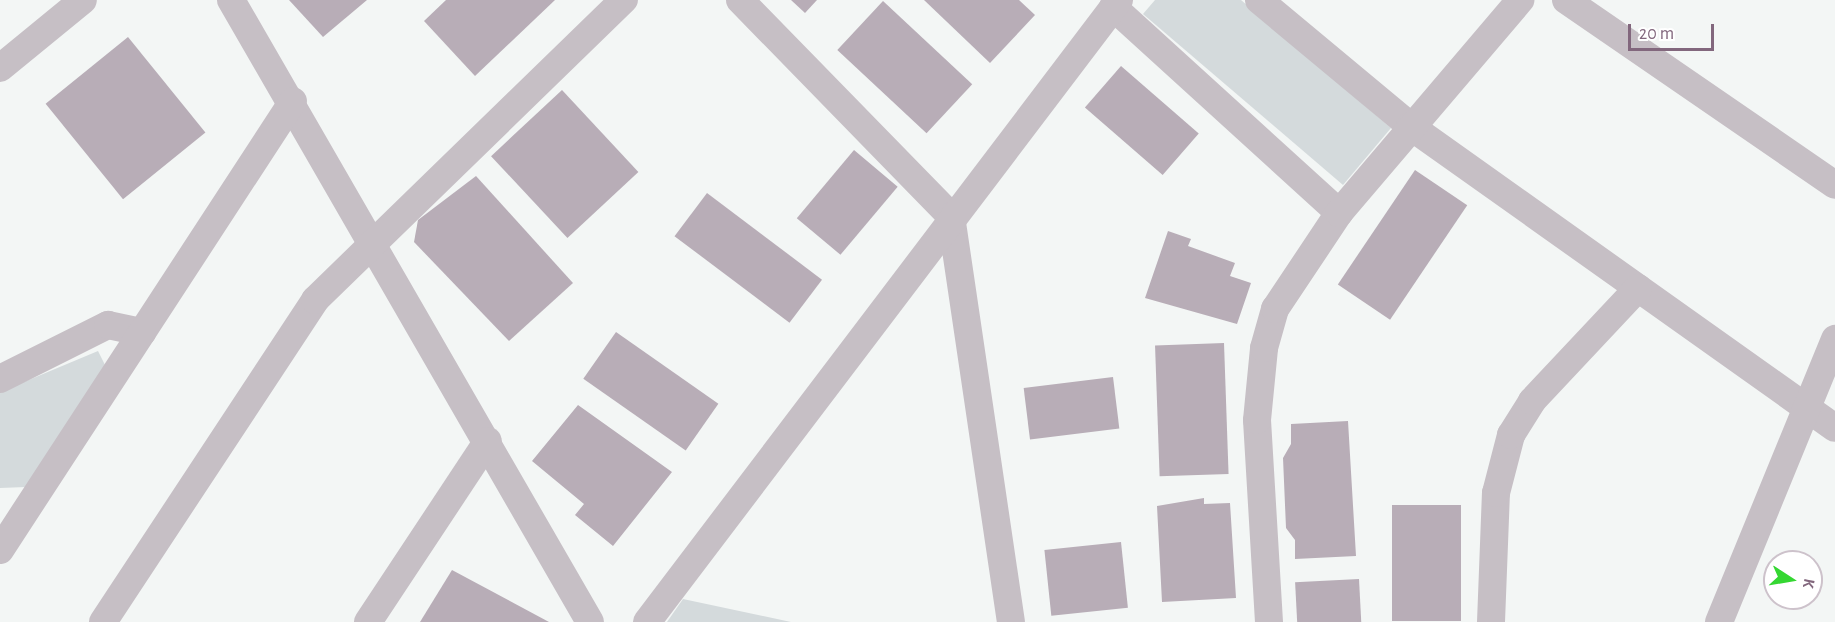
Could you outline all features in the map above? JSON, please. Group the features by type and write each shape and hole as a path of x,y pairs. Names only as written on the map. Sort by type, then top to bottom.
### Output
{"street":[{"path":"0,68 83,0"},
{"path":"231,0 374,240 590,622"},
{"path":"103,622 315,300 374,240 624,0"},
{"path":"740,0 951,216 1011,622"},
{"path":"1259,0 1410,126 1835,428"},
{"path":"1269,622 1257,420 1264,348 1292,277 1339,213 1410,126 1520,0"},
{"path":"1566,0 1835,184"},
{"path":"647,622 951,216 1116,4 1339,213"},
{"path":"2,543 293,101"},
{"path":"1491,622 1496,493 1511,435 1532,402 1638,288"},
{"path":"0,379 108,325 142,332"},
{"path":"1719,622 1835,339"},
{"path":"368,622 488,441"}],"shaded area":[{"path":"1155,0 1241,0 1391,128 1343,185 1143,14"},
{"path":"98,351 105,365 26,487 0,488 0,392"},
{"path":"683,599 791,622 667,622"}],"building":[{"path":"289,0 367,0 323,37"},
{"path":"446,0 555,0 475,76 424,21"},
{"path":"791,0 817,0 805,13"},
{"path":"924,0 1019,0 1035,15 990,63"},
{"path":"883,1 972,84 927,133 837,50"},
{"path":"128,37 205,133 123,199 46,104"},
{"path":"1121,66 1199,134 1163,175 1085,108"},
{"path":"562,90 638,172 567,238 491,156"},
{"path":"854,150 898,187 840,255 797,218"},
{"path":"1415,170 1467,205 1390,320 1338,284"},
{"path":"476,176 573,283 509,341 414,242 418,220"},
{"path":"707,193 822,280 790,323 675,236"},
{"path":"1168,231 1191,239 1188,246 1235,263 1230,276 1251,283 1237,324 1145,298"},
{"path":"616,332 718,404 686,450 583,379"},
{"path":"1224,343 1229,474 1160,476 1155,345"},
{"path":"1113,377 1119,429 1030,440 1024,388"},
{"path":"578,405 672,472 613,546 575,515 584,504 532,461"},
{"path":"1348,421 1356,556 1295,559 1295,540 1286,528 1283,458 1291,444 1291,424"},
{"path":"1204,498 1204,504 1230,503 1236,598 1162,602 1157,506"},
{"path":"1392,505 1461,505 1461,621 1392,621"},
{"path":"1121,542 1128,608 1051,616 1044,550"},
{"path":"452,570 549,622 420,622"},
{"path":"1359,579 1361,622 1297,622 1295,582"}]}
